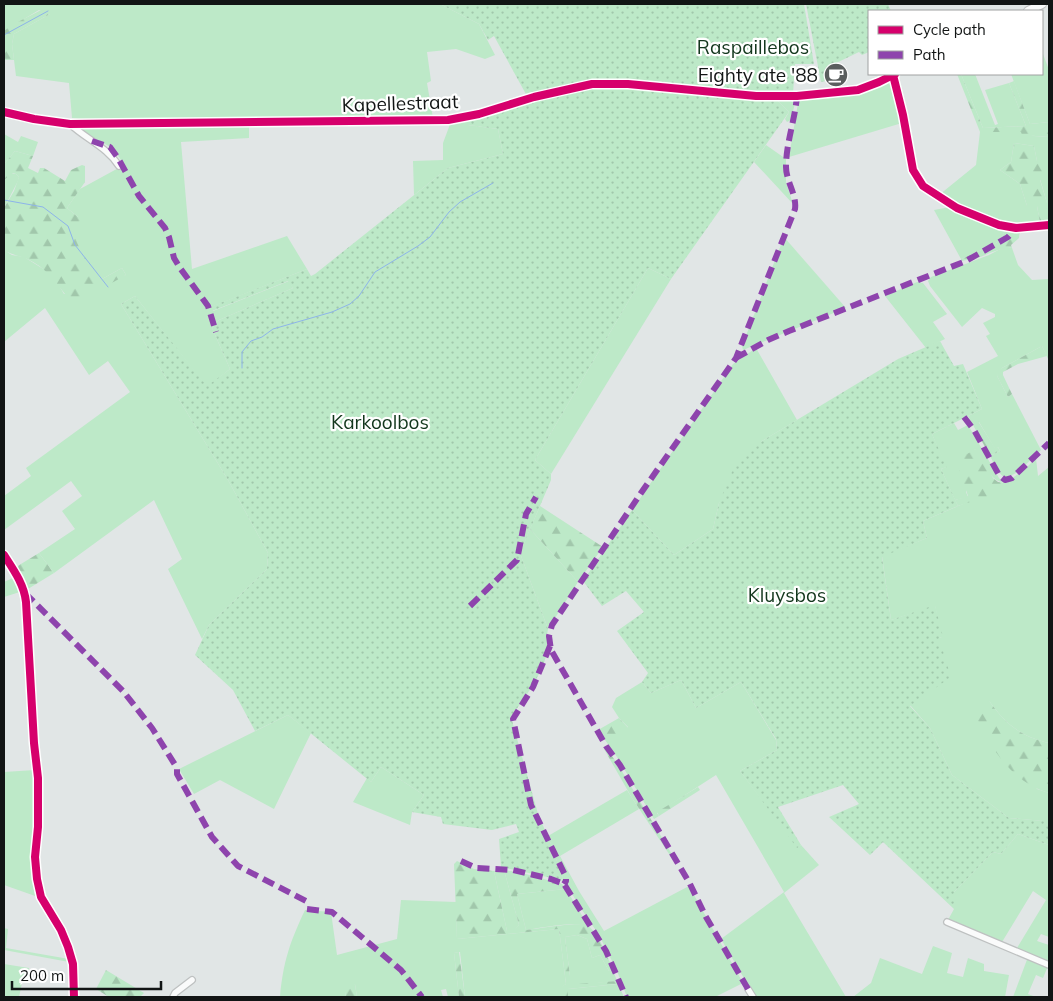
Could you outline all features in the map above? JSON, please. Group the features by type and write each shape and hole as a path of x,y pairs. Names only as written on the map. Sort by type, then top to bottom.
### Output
{"street":[{"path":"1030,10 1042,4"},
{"name":"Kapellestraat","path":"4,112 34,119 70,124 448,120 479,114 564,89 610,82 756,96 793,96 858,90 892,75"},
{"path":"894,75 913,170 924,186 957,208 999,225 1016,228 1049,225"},
{"path":"70,124 80,134 108,151 119,166"},
{"path":"4,555 25,593 34,743 38,778 38,827 35,857 37,879 41,897 61,930 68,946 73,964 74,997"},
{"path":"947,922 1049,965"},
{"path":"172,997 174,993 192,980"},
{"path":"748,989 753,997"}],"green space":[{"path":"4,4 440,4 479,24 495,55 485,59 456,49 427,52 431,81 427,83 433,118 100,122 72,118 69,83 16,76 12,44 14,34 50,14 39,10 4,31"},
{"name":"Raspaillebos","path":"440,4 804,4 814,64 795,64 793,94 626,79 598,79 569,84 527,96 494,36 488,40 479,24"},
{"path":"806,4 888,4 891,10 868,10 868,52 862,55 859,52 830,66 832,81 821,82"},
{"path":"45,8 49,10 50,14 14,34 12,44 14,60 4,60 4,31"},
{"path":"1043,54 1049,70 1049,122 1030,124 1011,75 1043,75"},
{"path":"957,75 961,75 983,128 1026,126 1009,83 1014,81 1030,124 1049,122 1049,137 1022,135 1021,132 980,132"},
{"path":"961,75 975,75 995,125 998,124 985,90 1009,83 1026,126 983,128"},
{"path":"889,82 893,86 902,123 789,157 798,103 800,101 852,95 872,90"},
{"name":"Karkoolbos","path":"610,86 777,100 789,112 671,279 648,268 535,460 551,474 551,480 520,553 548,629 548,650 537,679 511,717 538,814 563,878 561,880 501,867 499,839 519,832 516,824 492,830 443,824 441,817 412,812 424,795 381,767 371,782 288,715 255,731 233,690 195,655 209,625 267,569 268,553 228,480 121,304 135,296 207,386 230,369 212,328 219,320 293,288 288,281 212,311 210,307 307,269 311,276 315,274 448,168 503,154 498,129 468,125 468,120 574,91"},
{"path":"777,100 795,103 791,120 787,122 785,119 789,112"},
{"path":"468,120 468,125 498,129 503,154 448,168 414,195 413,161 443,160 443,143 450,122"},
{"path":"249,126 249,138 181,142 192,269 287,236 307,269 211,307 213,311 289,281 293,288 219,320 212,328 230,369 207,387 135,296 121,304 228,480 268,553 267,569 209,625 202,639 168,569 182,559 154,500 54,573 39,553 75,529 62,511 82,496 71,481 4,530 4,496 31,476 26,468 130,392 108,361 89,375 45,308 4,342 4,250 12,255 24,257 45,270 57,282 64,294 126,275 122,268 102,279 83,255 73,235 73,228 78,217 67,208 80,189 124,165 112,148 84,133 82,127"},
{"path":"980,132 1022,132 1034,136 1049,137 1049,161 1037,161 1034,146 1014,143 1011,162 1000,170 1020,184 1027,206 1037,206 1040,223 1015,226 1004,225 939,195 976,165"},
{"path":"4,134 18,142 21,136 38,142 33,156 15,151 4,164"},
{"path":"1014,143 1034,146 1037,161 1049,161 1049,184 1048,179 1040,180 1047,203 1047,222 1040,223 1037,206 1027,206 1020,184 1000,170 1011,162"},
{"path":"766,145 786,159 786,182 793,204 754,162"},
{"path":"15,151 33,156 28,168 38,173 40,168 44,168 65,181 71,170 82,165 85,166 85,182 67,208 78,217 83,211 87,214 73,228 78,243 84,255 102,279 122,268 126,275 74,304 39,266 4,250 4,208 14,191 19,177 13,173 4,180 4,164"},
{"path":"10,173 16,174 19,177 4,208 4,180"},
{"path":"1040,179 1048,179 1049,222 1047,222 1047,203"},
{"path":"950,207 976,219 1006,229 1000,240 993,245 961,259 934,210"},
{"path":"1006,229 1020,229 1019,238 1011,245 1012,248 998,250 971,261 970,259 962,261 961,259 1000,240"},
{"path":"784,237 846,308 743,350 742,346"},
{"path":"1004,247 1012,248 1018,265 1032,280 1049,279 1049,361 1042,346 1002,368 997,376 1008,397 1012,394 1041,450 1018,472 1006,478 998,472 990,456 1000,451 998,447 995,449 979,422 973,425 968,416 982,409 967,372 998,356 986,336 990,334 983,323 995,317 995,314 982,308 962,327 928,281 931,277 989,255"},
{"path":"648,268 671,279 551,474 535,460"},
{"path":"917,282 923,283 947,314 933,322 945,339 926,348 885,296"},
{"name":"Kluysbos","path":"940,341 954,366 963,364 982,409 932,434 947,467 941,469 958,506 923,521 927,538 882,557 891,620 935,605 943,637 939,638 951,677 910,706 930,728 952,775 1009,818 1044,821 1049,828 1049,845 1018,834 1001,854 993,852 954,892 954,909 883,842 870,855 829,817 859,804 843,785 778,807 801,845 797,848 740,771 777,750 776,739 741,682 696,708 681,680 651,693 642,682 648,673 617,631 644,612 626,591 602,606 583,581 632,510 674,555 713,529 719,503 733,469 762,441 898,359"},
{"path":"1042,346 1047,356 1018,364 1003,372 1012,394 1008,397 997,376 998,371"},
{"path":"756,348 797,420 762,441 719,503 713,529 674,555 632,510 733,364"},
{"path":"978,421 995,448 998,447 1000,451 990,456 973,425"},
{"path":"954,423 958,430 968,425 1003,482 998,481 990,474 975,449 966,492 968,497 955,500 941,469 946,467 932,434"},
{"path":"976,449 993,478 998,482 1010,483 1008,490 958,506 955,500 968,496 956,460"},
{"path":"1036,458 1038,476 1049,467 1049,743 1022,733 1008,723 989,701 1037,789 1049,793 1049,828 1043,821 1009,818 952,775 930,728 910,705 939,638 942,637 935,606 891,620 882,556 927,538 923,521 1010,484 1007,482"},
{"path":"540,506 603,547 578,582 530,529"},
{"path":"530,529 578,582 548,629 520,553"},
{"path":"39,553 54,573 28,589 16,567"},
{"path":"15,577 23,591 4,597 4,582"},
{"path":"681,680 696,708 741,682 776,740 777,750 740,771 798,847 801,845 819,865 784,893 846,997 755,997 721,939 784,892 716,775 657,813 659,816 654,819 617,757 612,747 628,727 612,707 616,698 642,682 651,693"},
{"path":"989,701 1008,723 1022,733 1049,743 1049,793 1035,788 1023,780 1012,771 994,750 974,712"},
{"path":"288,715 311,733 274,809 220,780 194,794 179,769"},
{"path":"619,718 632,732 613,747 619,756 617,757 598,730"},
{"path":"606,748 673,856 671,857 632,798 604,749"},
{"path":"381,767 424,795 412,812 410,825 353,802 367,778 371,782"},
{"path":"35,770 36,802 33,866 38,897 4,885 4,772"},
{"path":"698,787 700,790 659,816 657,812"},
{"path":"627,790 639,809 560,856 579,891 604,931 689,886 743,983 715,997 627,997 617,971 599,935 567,885 561,880 563,878 548,836"},
{"path":"1018,834 1049,845 1049,937 1041,934 1037,941 1049,945 1048,963 1017,948 1046,900 1033,891 1002,942 948,920 954,909 954,892 993,852 1001,854"},
{"path":"457,861 474,869 494,871 507,931 513,930 519,925 504,870 562,884 566,889 517,894 526,930 568,925 588,926 599,940 613,970 609,971 600,955 592,958 587,939 577,935 565,937 570,976 577,975 577,984 617,981 618,984 568,989 568,997 547,997 547,989 557,989 566,984 559,929 457,939 454,864"},
{"path":"504,870 519,925 513,931 507,931 494,871"},
{"path":"566,889 589,927 567,924 526,930 517,894"},
{"path":"401,900 456,902 457,939 559,929 566,984 548,997 465,997 460,952 454,953 459,997 448,997 446,989 441,990 443,997 357,997 355,984 345,992 346,997 280,997 288,952 305,910 331,912 337,955 397,939"},
{"path":"4,928 8,929 6,948 69,959 69,962 4,950"},
{"path":"577,935 587,939 592,958 600,955 609,971 613,970 617,981 577,985 570,976 565,937"},
{"path":"933,946 952,953 947,973 963,977 968,958 984,964 984,971 1009,975 1005,997 853,997 871,983 880,958 922,974"},
{"path":"459,952 465,997 459,997 454,953"},
{"path":"1028,957 1048,966 1043,978 1036,975 1028,994 1036,997 1013,997"},
{"path":"4,964 29,968 27,983 22,983 19,997 4,997"},
{"path":"106,970 144,993 140,997 109,997 96,989"},
{"path":"355,984 357,997 346,997 345,992 335,994 334,988"},
{"path":"618,984 624,997 568,997 568,989"}],"waterway":[{"path":"4,35 48,11"},
{"path":"242,368 242,352 251,341 262,337 273,329 332,312 350,304 359,296 375,272 430,237 449,212 460,202 493,183"},
{"path":"4,200 43,207 68,226 75,245 108,287"}],"marked path":[{"path":"748,989 706,917 690,884 620,765 606,746 551,650 549,636 552,625 641,493 736,358 795,209 786,167 787,149 797,96"},
{"path":"92,141 110,147 139,196 165,228 174,258 208,306 216,332"},
{"path":"736,358 768,340 789,331 966,261 1008,237 1016,228"},
{"path":"964,417 974,430 999,475 1005,480 1012,478 1049,443"},
{"path":"470,606 517,560 526,514 536,497"},
{"path":"25,593 123,691 152,728 177,768 177,774 212,837 238,866 310,903"},
{"path":"550,646 533,687 513,719 531,805 566,877 564,884"},
{"path":"461,861 476,868 513,870 564,884 606,951 626,997"},
{"path":"307,909 332,912 401,970 422,997"}],"cycle path":[{"path":"893,75 903,115 913,170 923,186 957,208 999,225 1016,228 1049,225"},
{"path":"4,112 34,119 70,124 448,120 479,114 534,97 592,84 628,84 756,96 797,96 858,90 893,75"},
{"path":"4,555 21,583 26,602 34,743 38,778 38,827 35,857 37,879 41,897 61,930 68,947 73,964 74,997"}],"place":[{"name":"Eighty ate '88","path":"836,75"}]}
